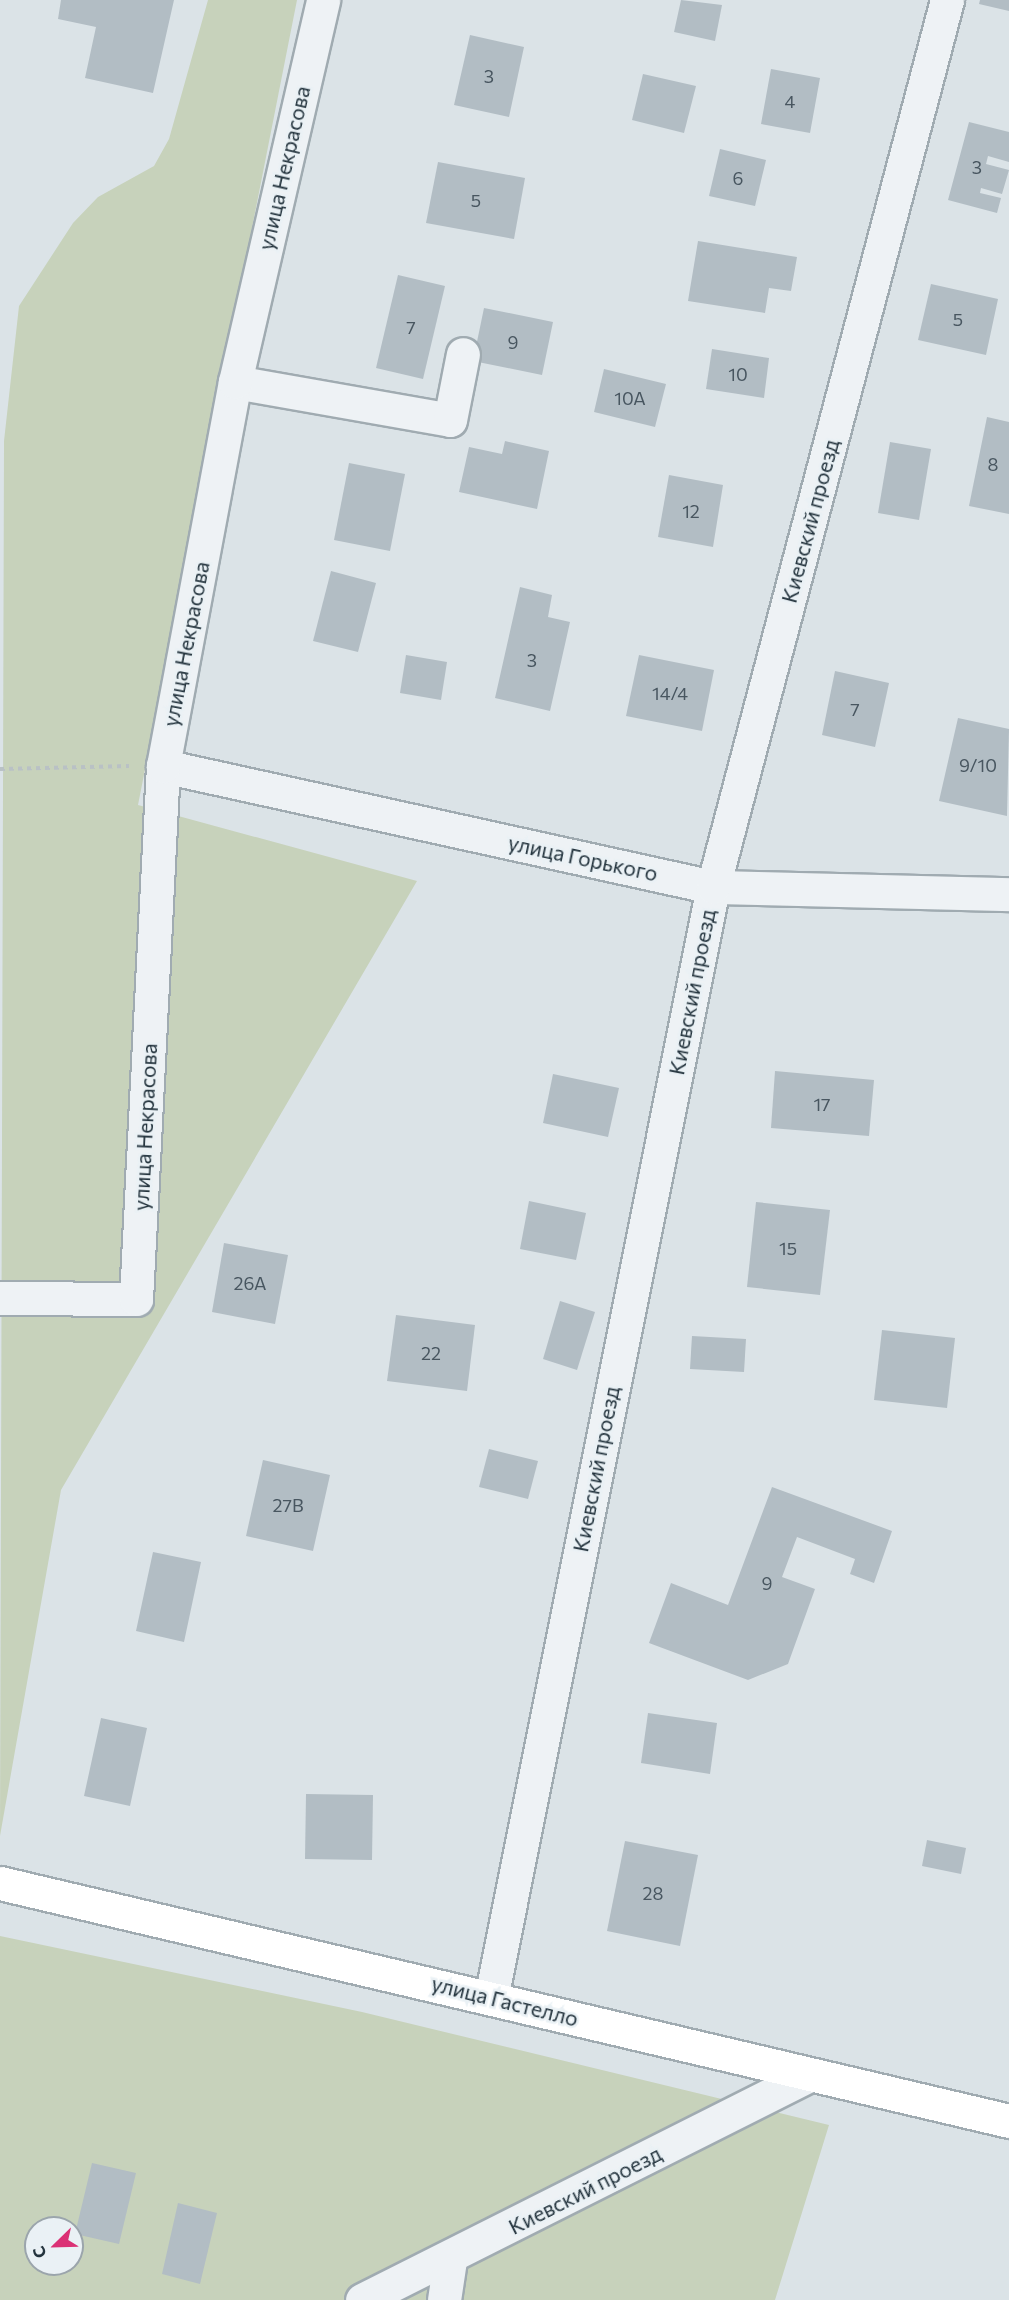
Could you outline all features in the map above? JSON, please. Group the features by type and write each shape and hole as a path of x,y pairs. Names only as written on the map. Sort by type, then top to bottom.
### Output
{"main road":[{"name":"улица Гастелло","path":"0,1883 492,1998 807,2076 1009,2121"}],"street":[{"name":"улица Некрасова","path":"0,1298 136,1299 163,765 235,382 323,0"},
{"name":"Киевский проезд","path":"492,1998 713,887 947,0"},
{"path":"235,382 450,420 464,354"},
{"name":"улица Горького","path":"163,765 713,887 1009,894"},
{"name":"Киевский проезд","path":"362,2300 450,2260 807,2076"},
{"path":"444,2300 450,2260"}],"path":[{"path":"0,769 163,765"}],"green space":[{"path":"208,0 297,0 138,805 417,881 61,1490 0,1836 4,441 19,306 73,223 98,197 154,166 169,139"},
{"path":"0,1936 362,2012 829,2125 775,2300 0,2300"}],"building":[{"path":"61,0 174,0 153,93 85,78 96,27 58,19"},
{"path":"681,0 722,5 715,41 674,32"},
{"path":"980,0 1009,0 1009,11 979,4"},
{"path":"470,35 524,47 509,117 454,105"},
{"path":"771,69 820,78 810,133 761,124"},
{"path":"643,74 696,86 684,133 632,120"},
{"path":"969,122 1009,132 1009,162 988,156 986,164 1009,170 1002,194 981,188 980,193 1001,198 997,213 948,200"},
{"path":"720,149 766,160 755,206 709,196"},
{"path":"438,162 525,178 514,239 426,223"},
{"path":"698,241 797,257 791,291 769,288 765,313 688,301"},
{"path":"398,275 445,286 423,379 376,368"},
{"path":"931,284 998,299 986,355 918,340"},
{"path":"484,308 553,322 542,375 473,361"},
{"path":"712,349 769,358 764,398 706,389"},
{"path":"604,369 666,384 655,427 594,412"},
{"path":"987,417 1009,422 1009,514 969,506"},
{"path":"505,441 549,451 537,509 459,492 469,447 502,454"},
{"path":"890,442 931,449 919,520 878,513"},
{"path":"349,463 405,474 390,551 334,540"},
{"path":"669,475 723,485 713,547 658,537"},
{"path":"331,571 376,583 358,652 313,641"},
{"path":"520,587 552,595 548,617 570,622 550,711 495,698"},
{"path":"406,655 447,662 441,700 400,693"},
{"path":"639,655 714,670 702,731 626,716"},
{"path":"835,671 889,683 875,747 822,735"},
{"path":"958,718 1009,729 1007,816 939,801"},
{"path":"775,1071 874,1080 869,1136 771,1128"},
{"path":"553,1074 619,1088 608,1137 543,1123"},
{"path":"529,1201 586,1213 576,1260 520,1249"},
{"path":"756,1202 830,1210 820,1295 747,1287"},
{"path":"224,1243 288,1255 275,1324 212,1312"},
{"path":"560,1301 595,1312 577,1370 543,1359"},
{"path":"396,1315 475,1325 467,1391 387,1381"},
{"path":"882,1330 955,1338 947,1408 874,1400"},
{"path":"692,1336 746,1339 744,1372 690,1369"},
{"path":"489,1449 538,1461 528,1499 479,1487"},
{"path":"263,1460 330,1475 313,1551 246,1536"},
{"path":"772,1487 892,1531 874,1583 850,1574 855,1559 797,1537 782,1577 815,1589 788,1664 748,1680 649,1643 671,1583 728,1605"},
{"path":"153,1552 201,1562 184,1642 136,1631"},
{"path":"648,1713 717,1723 710,1774 641,1763"},
{"path":"101,1718 147,1728 130,1806 84,1796"},
{"path":"306,1794 373,1795 372,1860 305,1859"},
{"path":"927,1840 966,1848 961,1874 922,1866"},
{"path":"625,1841 698,1855 680,1946 607,1931"},
{"path":"92,2163 136,2173 119,2244 84,2236 84,2216 79,2216"},
{"path":"178,2203 217,2213 200,2284 162,2274"}]}
